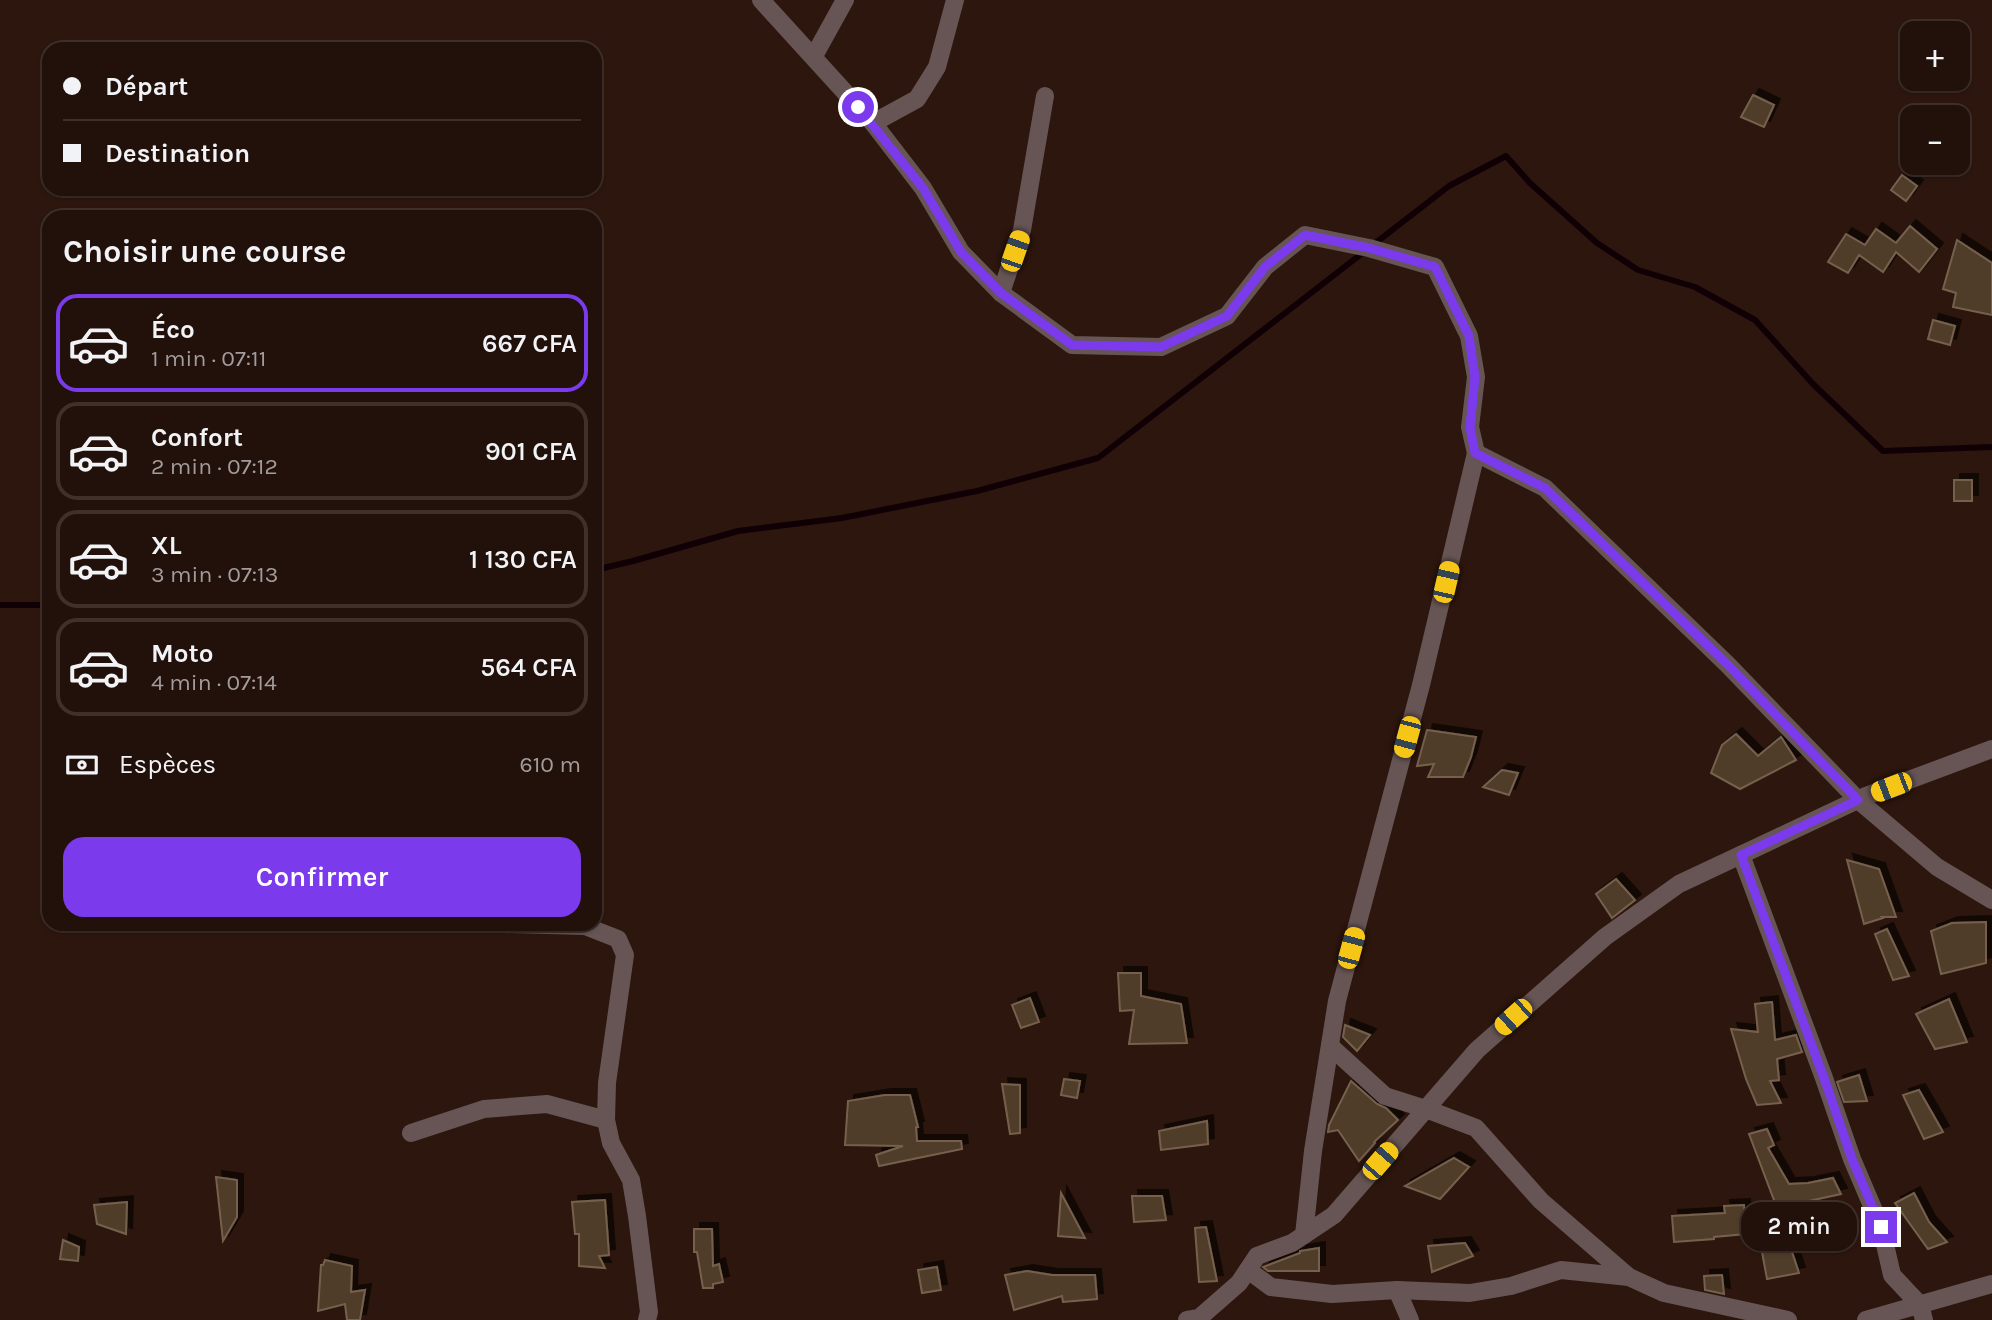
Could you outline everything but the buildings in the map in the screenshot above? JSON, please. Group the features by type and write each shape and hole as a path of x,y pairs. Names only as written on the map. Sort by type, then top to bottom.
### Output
{"street":[{"path":"761,0 873,123 923,188 961,252 1001,293 1072,345 1161,347 1227,316 1265,267 1305,235 1369,248 1435,267 1469,336 1475,377 1470,427 1475,453 1422,685 1337,1001 1313,1151 1304,1235"},
{"path":"814,56 845,0"},
{"path":"873,123 917,99 937,67 955,0"},
{"path":"1001,293 1022,230 1045,96"},
{"path":"1475,453 1545,488 1728,665 1858,800 1937,867 1992,900"},
{"path":"1187,1320 1199,1318 1239,1283 1257,1256 1292,1243 1334,1214 1476,1050 1605,937 1679,884 1858,800 1992,749"},
{"path":"1741,855 1852,1159 1881,1227 1892,1275 1922,1312"},
{"path":"598,931 618,939 625,955 607,1083 606,1120 611,1143 631,1180 641,1243 648,1320"},
{"path":"1330,1046 1385,1096 1426,1108 1475,1128 1541,1201 1629,1277 1664,1293 1788,1320"},
{"path":"411,1133 484,1108 547,1104 606,1120"},
{"path":"1248,1270 1271,1287 1332,1294 1397,1290 1470,1293 1511,1286 1561,1270 1629,1277"},
{"path":"1866,1320 1922,1312 1992,1284"},
{"path":"1397,1290 1410,1320"}],"waterway":[{"path":"602,568 738,531 842,518 977,491 1098,458 1449,186 1506,156 1530,183 1597,243 1638,270 1695,287 1755,320 1813,384 1883,451 1992,447"},
{"path":"0,605 42,605"}],"route":[{"path":"858,107 923,188 961,252 1001,293 1072,345 1161,347 1227,316 1265,267 1305,235 1369,248 1435,267 1469,336 1475,377 1470,427 1475,453 1545,488 1728,665 1858,800 1741,855 1852,1159 1881,1227"}]}
